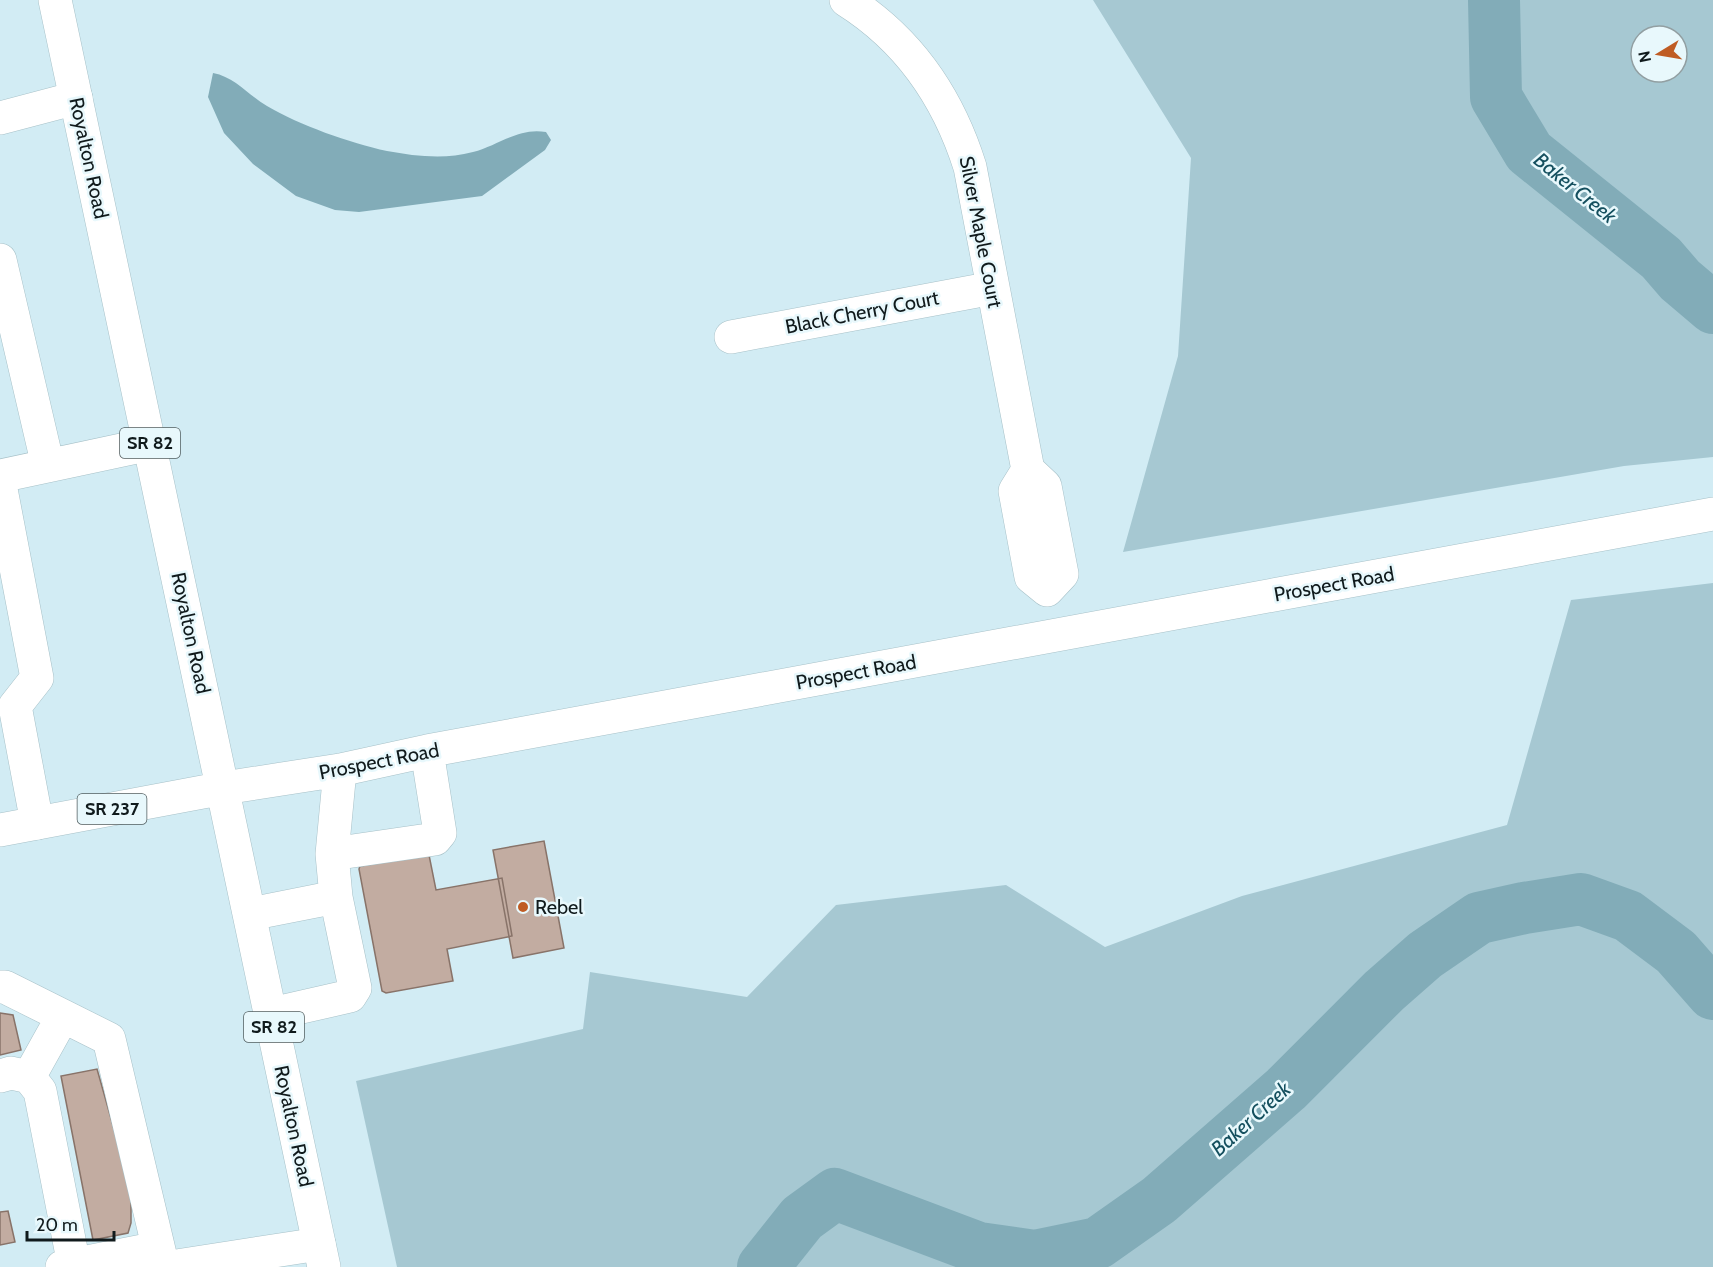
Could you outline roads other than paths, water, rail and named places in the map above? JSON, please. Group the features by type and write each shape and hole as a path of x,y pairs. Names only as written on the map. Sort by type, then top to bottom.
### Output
{"street":[{"name":"Royalton Road","path":"55,0 224,788 321,1255"},
{"name":"Silver Maple Court","path":"846,0 876,20 920,64 951,118 970,166 1028,470 1015,491 1030,577 1047,590 1056,635"},
{"path":"0,118 76,98"},
{"path":"0,260 8,333 48,466"},
{"name":"Black Cherry Court","path":"731,337 993,288"},
{"path":"0,476 150,444"},
{"path":"0,484 4,524 37,678 8,708 38,823"},
{"name":"Prospect Road","path":"0,830 224,788 340,770 427,751 1713,514"},
{"path":"332,854 435,839 440,833 427,751"},
{"path":"271,1014 350,996 355,988 336,897 332,854 340,770"},
{"path":"250,914 336,897"},
{"path":"0,987 5,987 109,1039 164,1261"},
{"path":"63,1016 15,1076 40,1091 68,1266 321,1255"}],"waterway":[{"name":"Baker Creek","path":"1494,0 1496,97 1529,152 1661,258 1680,280 1713,308"},
{"name":"Baker Creek","path":"763,1267 802,1218 835,1194 979,1248 1035,1256 1098,1243 1159,1200 1286,1089 1384,991 1425,955 1479,918 1581,899 1628,916 1676,952 1713,994"}],"place":[{"name":"Rebel","path":"523,907"}]}
